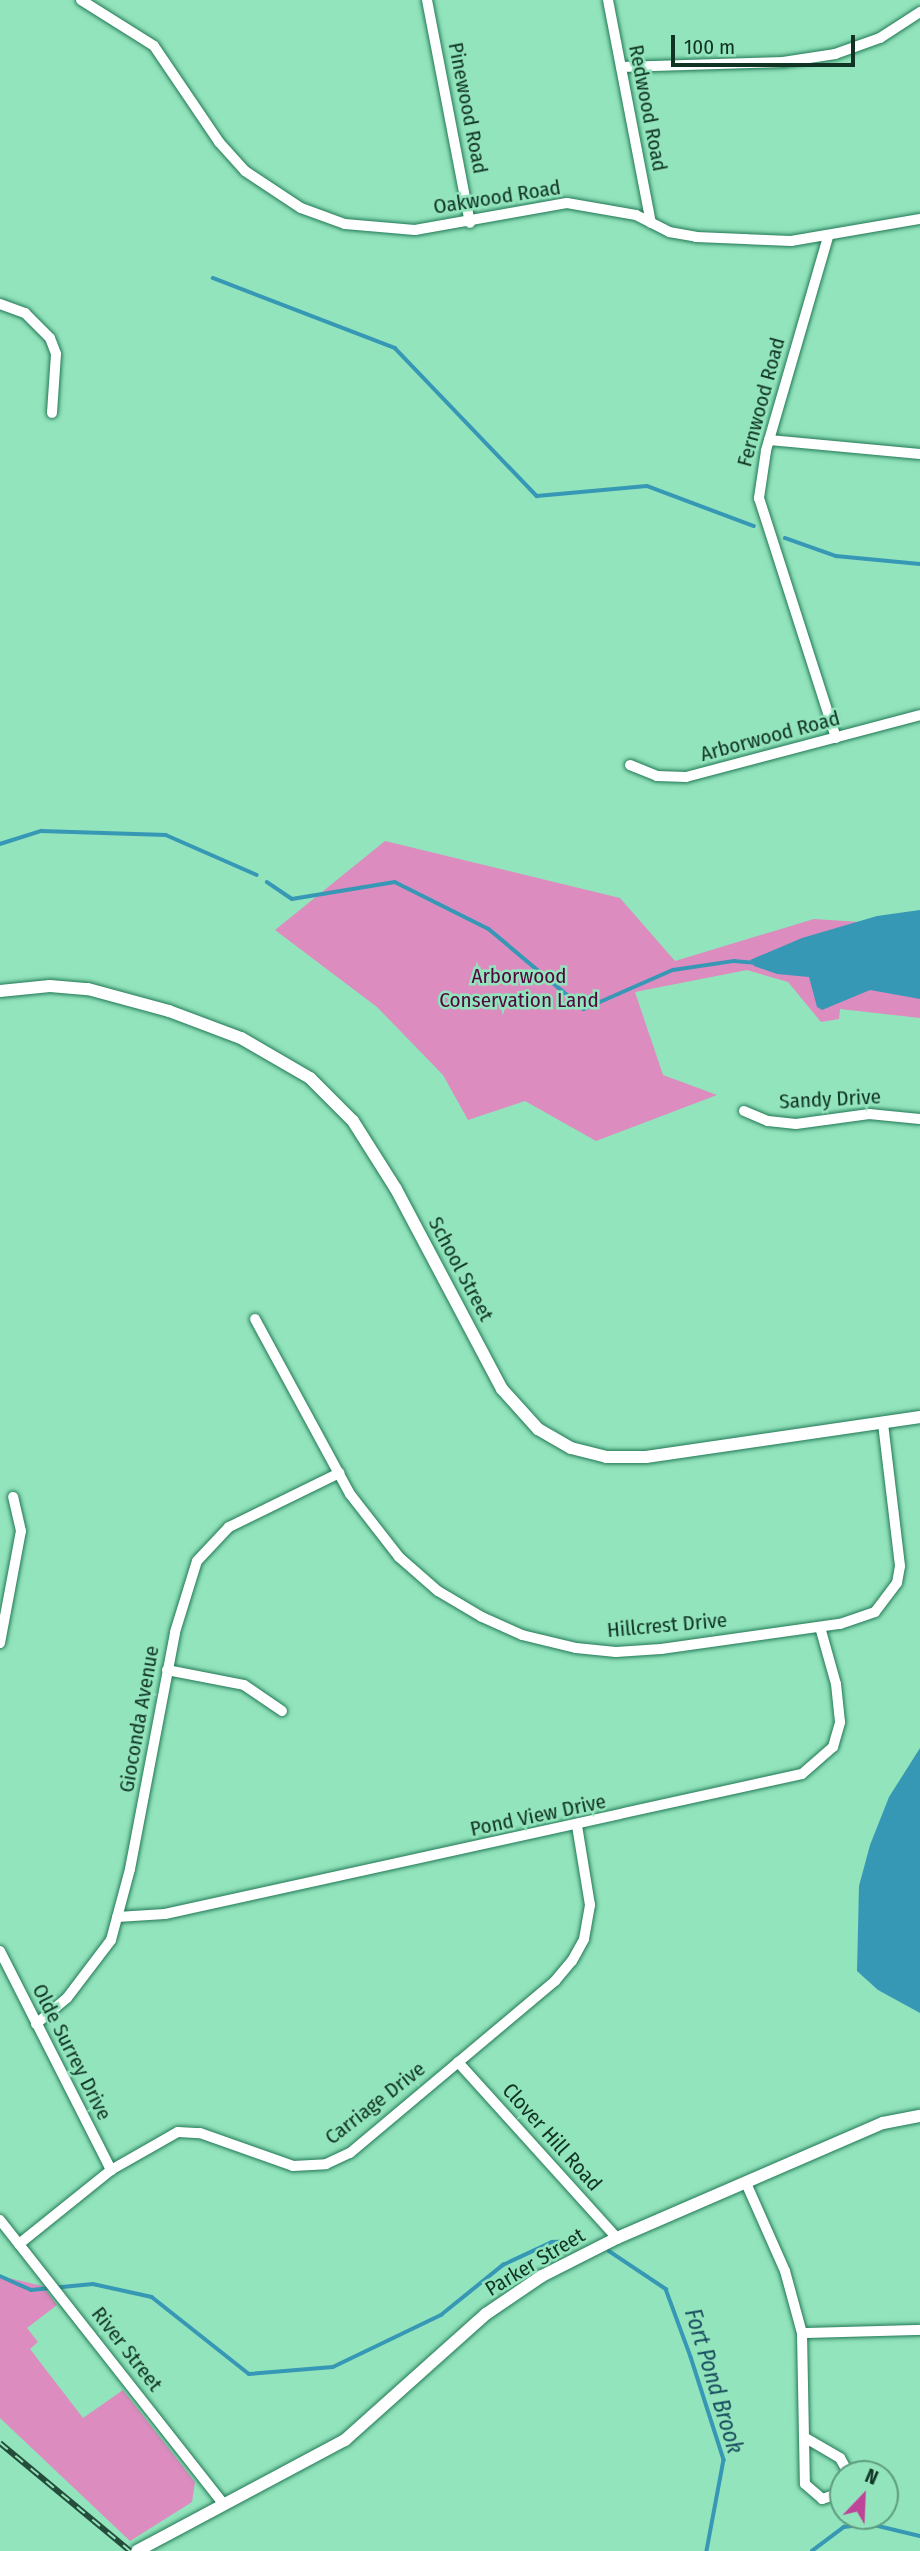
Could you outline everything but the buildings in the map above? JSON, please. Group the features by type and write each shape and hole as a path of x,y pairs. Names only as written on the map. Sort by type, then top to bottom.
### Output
{"street":[{"name":"Oakwood Road","path":"81,0 154,46 219,142 245,171 301,208 345,224 379,229 470,223 567,203 603,207 696,237 791,241 828,237 920,219"},
{"name":"Pinewood Road","path":"428,0 470,223"},
{"name":"Redwood Road","path":"608,0 651,223"},
{"path":"621,67 817,58 866,44 920,12"},
{"name":"Fernwood Road","path":"828,237 760,476 761,510 836,738"},
{"path":"0,304 25,313 50,338 56,354 52,413"},
{"path":"769,440 920,454"},
{"name":"Arborwood Road","path":"630,765 657,776 686,777 920,715"},
{"name":"School Street","path":"0,992 51,986 88,989 169,1011 242,1038 310,1078 353,1121 396,1189 502,1389 555,1440 590,1455 624,1459 920,1417"},
{"name":"Sandy Drive","path":"744,1111 768,1121 796,1124 869,1114 920,1119"},
{"name":"Hillcrest Drive","path":"255,1319 339,1473 381,1538 418,1574 470,1611 530,1637 616,1652 820,1626 875,1612 897,1583 901,1555 883,1423"},
{"name":"Gioconda Avenue","path":"36,2024 67,1998 97,1961 117,1917 184,1595 204,1550 243,1519 339,1473"},
{"path":"0,1643 21,1531 13,1497"},
{"name":"Pond View Drive","path":"117,1917 165,1914 789,1780 813,1767 833,1747 840,1722 836,1684 820,1626"},
{"path":"167,1670 244,1685 282,1712"},
{"name":"Carriage Drive","path":"19,2244 111,2170 161,2140 186,2131 283,2164 326,2164 350,2153 555,1981 579,1950 590,1905 577,1826"},
{"name":"Olde Surrey Drive","path":"0,1951 111,2170"},
{"name":"Clover Hill Road","path":"458,2063 617,2238"},
{"name":"Parker Street","path":"137,2551 223,2502 345,2440 486,2314 542,2276 617,2238 883,2123 920,2116"},
{"path":"746,2183 785,2271 802,2333 804,2476 809,2491 822,2499 829,2497"},
{"name":"River Street","path":"0,2220 223,2502"},
{"path":"802,2333 920,2330"},
{"path":"804,2437 841,2460"}],"green space":[{"name":"Arborwood Conservation Land","path":"385,841 620,898 675,961 814,919 920,926 920,1018 840,1009 839,1019 821,1022 788,982 747,970 635,992 663,1075 717,1095 596,1141 525,1101 468,1120 443,1075 377,1007 275,930"},
{"path":"0,2276 43,2286 57,2305 27,2328 38,2342 30,2349 83,2418 123,2390 195,2482 192,2502 130,2541 0,2418"}],"water":[{"path":"920,910 920,999 870,990 822,1010 817,1007 809,977 777,974 754,966 750,960 802,938 877,916"},
{"path":"920,1748 920,2013 878,1990 857,1971 859,1886 870,1845 889,1797"}],"waterway":[{"path":"213,278 395,348 537,496 647,486 754,526"},
{"path":"785,538 836,556 920,564"},
{"path":"0,844 41,831 166,835 257,875"},
{"path":"267,882 292,899 395,882 489,929 584,1009 673,970 734,961 755,963"},
{"name":"Fort Pond Brook","path":"0,2276 31,2290 93,2284 152,2297 249,2374 333,2367 441,2315 503,2265 552,2242 584,2241"},
{"name":"Fort Pond Brook","path":"609,2251 666,2289 691,2357 724,2460 707,2551"},
{"name":"Fort Pond Brook","path":"812,2551 844,2527 870,2524 920,2536"}],"railway":[{"path":"0,2443 130,2551"}]}
